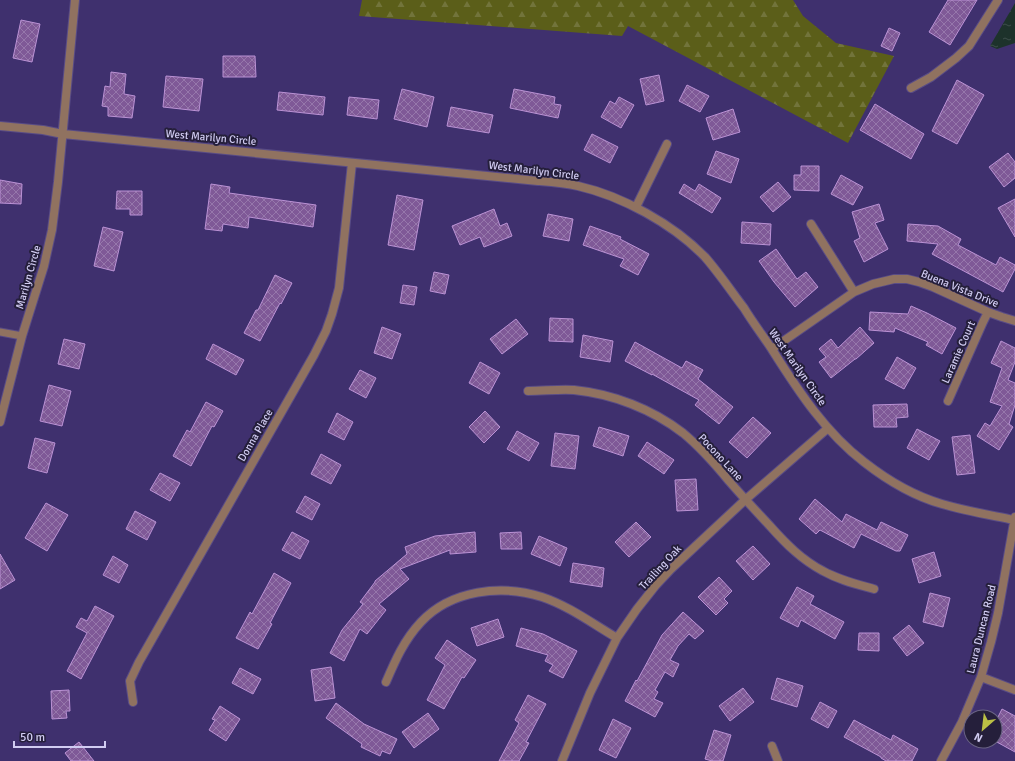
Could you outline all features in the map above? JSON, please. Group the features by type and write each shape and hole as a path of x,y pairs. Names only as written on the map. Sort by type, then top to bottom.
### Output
{"street":[{"name":"Marilyn Circle","path":"0,422 22,336 44,266 52,230 63,134 75,0"},
{"path":"911,88 931,77 969,46 998,0"},
{"path":"0,126 43,130 63,134"},
{"name":"West Marilyn Circle","path":"63,134 538,181 577,186 613,197 636,207 657,219 677,233 704,256 721,276 772,349 794,384 827,429 864,462 892,481 916,494 941,504 1015,518"},
{"path":"636,207 667,144"},
{"name":"Donna Place","path":"133,702 130,681 139,662 314,355 326,331 332,314 338,288 352,163"},
{"path":"811,224 854,292"},
{"name":"Buena Vista Drive","path":"772,349 854,292 884,280 907,279 919,282 988,312 1015,321"},
{"name":"Laramie Court","path":"948,401 988,312"},
{"name":"Pocono Lane","path":"528,391 573,390 596,393 640,407 661,418 683,433 704,452 745,500 789,547 805,560 838,579 874,589"},
{"name":"Trailing Oak","path":"562,761 590,693 617,638 656,585 671,569 745,500 827,429"},
{"name":"Laura Duncan Road","path":"941,761 962,722 981,677 992,642 1015,518"},
{"path":"386,682 398,653 421,622 432,612 447,603 464,596 484,591 504,590 542,597 562,606 617,638"},
{"path":"981,677 1015,690"},
{"path":"772,746 778,761"}],"lane":[{"path":"0,332 22,336"}],"green space":[{"path":"362,0 793,0 803,16 836,43 894,56 848,143 628,26 622,36 359,16"}],"water":[{"path":"1015,3 1015,43 997,49 990,46"}],"building":[{"path":"948,0 977,0 950,45 929,32"},
{"path":"21,20 40,24 32,62 13,58"},
{"path":"889,28 900,33 892,51 881,46"},
{"path":"223,56 255,56 256,77 223,77"},
{"path":"111,72 126,74 124,94 135,96 132,118 108,116 108,107 102,106 105,86 110,87"},
{"path":"659,75 664,101 646,105 640,79"},
{"path":"166,76 203,79 199,111 163,107"},
{"path":"957,80 984,95 957,144 932,131"},
{"path":"687,85 709,96 700,112 679,101"},
{"path":"402,89 434,97 427,127 394,119"},
{"path":"514,89 555,97 554,104 561,105 558,118 510,108"},
{"path":"279,92 325,97 323,115 277,110"},
{"path":"349,97 379,100 377,119 347,115"},
{"path":"619,97 634,105 621,128 601,117 610,101 615,104"},
{"path":"875,104 924,134 911,159 860,130"},
{"path":"451,107 493,115 489,133 447,126"},
{"path":"733,109 740,132 713,140 706,118"},
{"path":"592,134 618,147 610,163 584,150"},
{"path":"716,151 739,159 731,183 707,174"},
{"path":"1008,153 1015,162 1015,178 1004,187 989,167"},
{"path":"801,166 819,166 819,191 794,190 794,175 801,175"},
{"path":"841,175 863,187 853,205 831,194"},
{"path":"0,180 22,184 21,204 0,203"},
{"path":"778,182 791,197 773,212 760,197"},
{"path":"211,184 230,187 229,193 316,205 313,227 249,217 248,228 223,224 222,231 205,229"},
{"path":"684,184 695,191 699,184 721,198 712,213 679,193"},
{"path":"117,191 142,191 142,215 130,215 130,209 116,209"},
{"path":"397,195 423,200 414,250 388,245"},
{"path":"1015,199 1015,237 998,208"},
{"path":"879,204 884,220 875,223 888,249 864,262 854,241 860,238 852,212"},
{"path":"494,209 500,226 507,223 512,236 484,247 480,237 460,245 452,226"},
{"path":"548,214 573,219 569,241 543,236"},
{"path":"742,222 771,224 770,245 741,243"},
{"path":"908,224 938,226 961,239 958,245 996,265 1000,257 1015,265 1015,269 1003,292 932,254 938,244 907,241"},
{"path":"590,226 621,237 620,239 649,254 638,275 620,266 624,259 583,245"},
{"path":"103,227 123,232 114,271 94,266"},
{"path":"776,249 797,279 806,272 818,287 795,307 759,261"},
{"path":"434,272 449,275 445,294 430,291"},
{"path":"275,275 292,283 260,341 244,333 256,310 258,310"},
{"path":"403,285 417,287 414,305 400,303"},
{"path":"911,306 956,328 942,354 926,345 928,342 895,328 894,332 869,330 870,312 908,314"},
{"path":"550,318 573,319 573,342 549,341"},
{"path":"516,319 528,334 502,354 490,339"},
{"path":"382,327 401,334 392,359 374,353"},
{"path":"860,327 874,343 831,378 819,362 826,357 819,349 831,339 838,348"},
{"path":"583,335 613,341 610,362 580,357"},
{"path":"64,339 85,344 79,369 58,364"},
{"path":"1001,341 1015,348 1015,362 1008,380 1015,383 1015,405 1009,424 1013,427 999,450 977,436 985,423 990,426 1002,406 990,402 1002,368 991,363"},
{"path":"635,342 682,368 686,361 703,370 698,379 733,407 719,424 695,405 699,400 625,361"},
{"path":"213,344 244,360 236,375 206,359"},
{"path":"897,357 916,368 904,389 885,379"},
{"path":"480,362 500,373 489,394 469,383"},
{"path":"360,370 376,378 366,398 349,389"},
{"path":"49,385 71,391 62,426 40,421"},
{"path":"206,402 223,411 214,427 212,426 191,466 173,456 187,430 190,432"},
{"path":"907,404 908,417 896,418 897,427 874,427 873,405"},
{"path":"485,411 500,427 484,443 469,427"},
{"path":"337,413 353,422 344,440 328,432"},
{"path":"753,417 771,433 747,458 729,442"},
{"path":"599,427 629,436 623,456 593,446"},
{"path":"917,429 940,441 929,460 907,448"},
{"path":"517,431 539,443 529,461 507,449"},
{"path":"555,433 579,436 575,469 551,466"},
{"path":"970,435 975,473 957,475 952,437"},
{"path":"35,438 55,443 47,473 28,468"},
{"path":"647,442 674,460 664,474 638,456"},
{"path":"321,454 341,465 331,484 311,474"},
{"path":"160,473 180,483 170,501 150,490"},
{"path":"696,479 698,510 677,511 675,480"},
{"path":"305,496 320,504 312,520 296,512"},
{"path":"815,499 842,522 846,514 877,530 881,522 908,535 900,551 896,551 861,534 854,548 820,530 816,534 799,519"},
{"path":"46,503 68,515 47,551 25,538"},
{"path":"135,511 156,522 147,540 126,529"},
{"path":"636,522 651,537 629,557 615,542"},
{"path":"292,532 309,541 300,559 282,550"},
{"path":"475,532 476,552 450,554 450,550 400,569 409,579 379,604 386,610 367,634 360,629 344,661 330,653 342,630 363,604 360,602 375,581 407,554 405,547 435,536"},
{"path":"521,532 522,549 501,549 500,533"},
{"path":"539,536 567,548 560,566 531,554"},
{"path":"753,546 770,564 753,580 736,561"},
{"path":"934,552 941,576 919,583 912,559"},
{"path":"0,554 15,580 0,589"},
{"path":"113,556 128,565 119,583 103,575"},
{"path":"573,563 604,568 602,587 570,582"},
{"path":"274,573 291,583 270,623 272,624 258,649 236,638 250,612 252,614"},
{"path":"719,577 732,591 724,599 728,603 716,615 698,597"},
{"path":"797,587 814,596 810,604 844,622 835,639 801,620 798,627 780,618"},
{"path":"930,593 950,598 943,627 923,622"},
{"path":"95,606 114,616 81,679 67,671 87,633 76,627 81,618 87,621"},
{"path":"683,612 704,631 695,639 689,634 678,646 670,660 679,664 673,677 665,672 655,690 658,692 654,699 663,703 655,717 625,701 662,635"},
{"path":"498,619 504,637 477,646 471,628"},
{"path":"909,625 924,643 907,656 893,638"},
{"path":"521,628 543,634 577,651 563,678 549,671 553,665 545,661 548,655 516,646"},
{"path":"859,633 879,633 879,651 858,650"},
{"path":"447,640 476,660 464,678 462,677 444,709 427,700 445,665 435,658"},
{"path":"331,667 335,698 315,701 311,670"},
{"path":"240,668 261,679 253,694 232,683"},
{"path":"777,678 803,686 797,707 771,699"},
{"path":"743,688 754,702 730,721 719,706"},
{"path":"69,690 70,711 66,711 67,718 52,719 51,691"},
{"path":"528,695 546,704 526,742 529,743 519,761 499,761 519,723 515,720"},
{"path":"820,702 837,711 828,728 811,719"},
{"path":"336,703 364,724 397,739 390,754 382,751 380,756 361,747 362,744 326,718"},
{"path":"220,706 240,719 226,741 209,730 215,720 212,719"},
{"path":"1003,710 1015,716 1015,752 1003,745"},
{"path":"428,713 439,729 414,748 402,732"},
{"path":"613,719 631,728 616,758 599,750"},
{"path":"854,720 891,740 893,735 918,749 912,761 886,761 844,737"},
{"path":"714,730 731,735 723,761 712,761 705,759"},
{"path":"79,742 94,761 71,761 65,753"}]}
